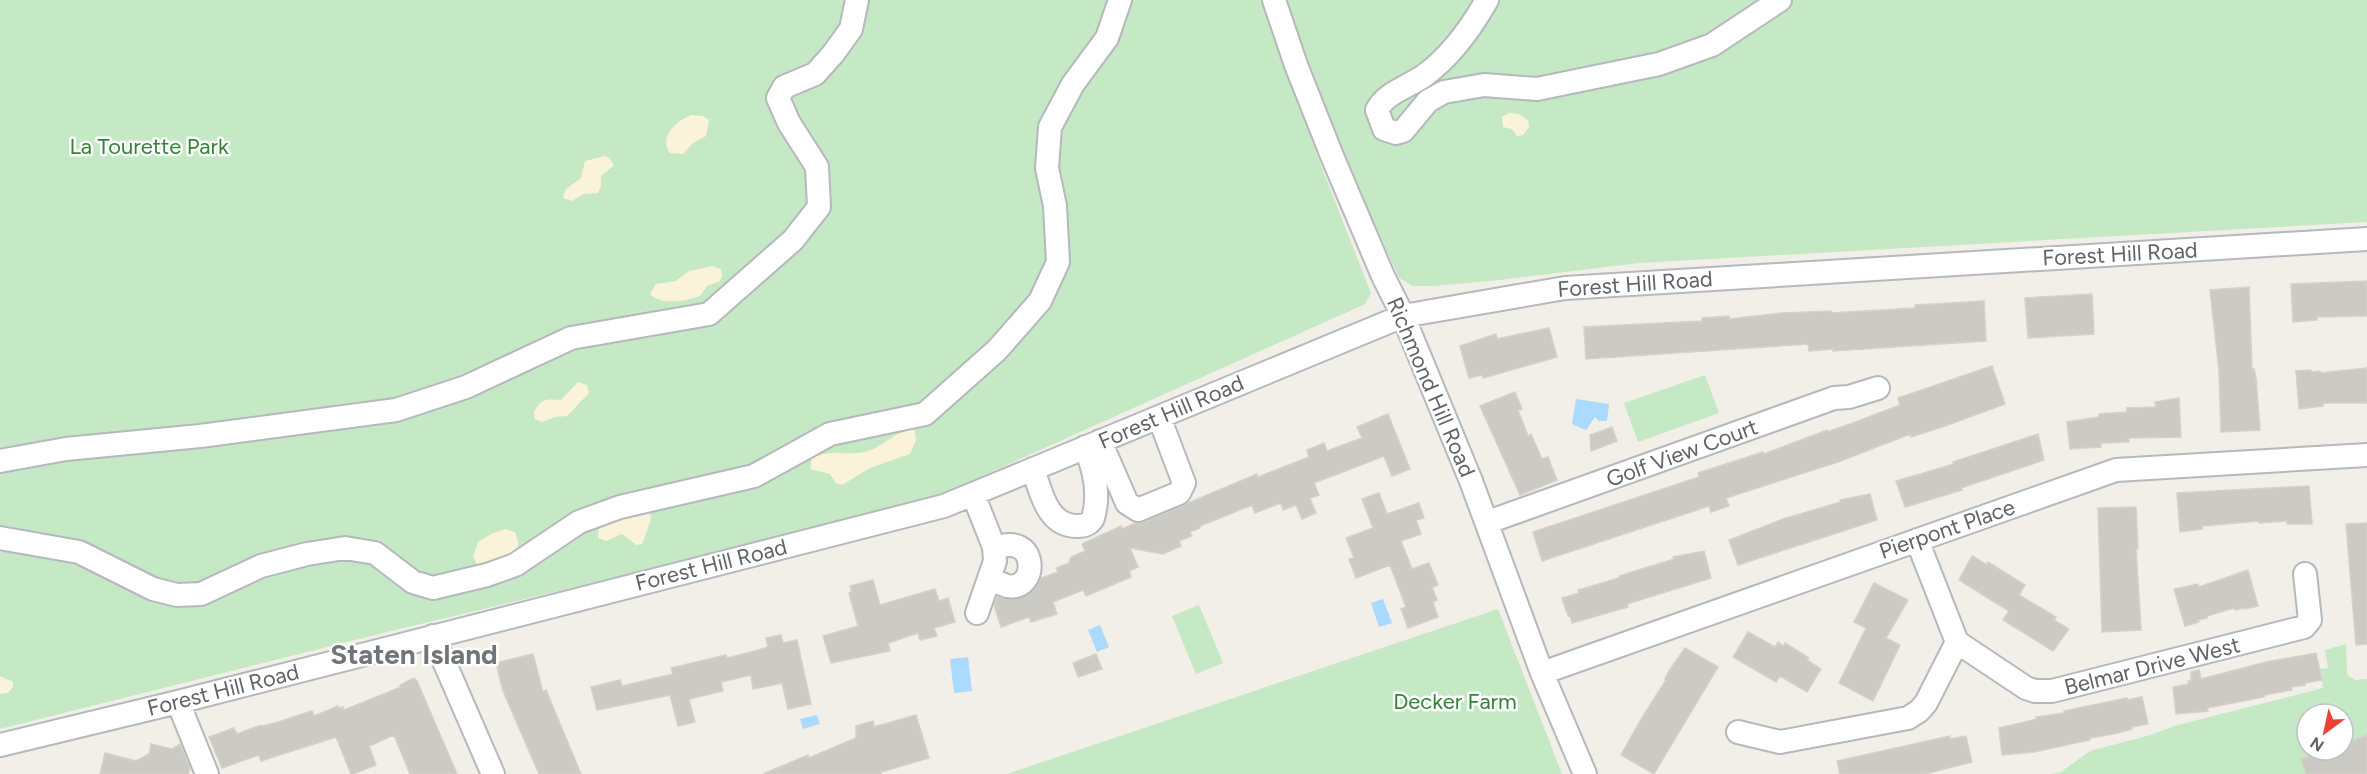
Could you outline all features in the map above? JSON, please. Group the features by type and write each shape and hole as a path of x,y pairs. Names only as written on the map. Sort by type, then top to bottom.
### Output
{"street":[{"path":"0,461 66,449 200,436 396,410 466,387 571,338 709,314 793,240 819,207 817,167 789,123 778,98 784,87 815,74 833,54 851,29 857,0"},
{"path":"0,538 79,552 153,590 177,595 201,594 261,566 307,554 345,548 375,553 413,582 432,588 487,575 515,565 579,522 620,507 754,476 830,435 925,414 997,350 1040,301 1058,262 1055,206 1047,168 1050,127 1073,84 1107,39 1120,0"},
{"name":"Richmond Hill Road","path":"1274,0 1296,65 1332,156 1383,276 1403,316 1488,522 1542,673 1585,774"},
{"path":"1487,0 1470,29 1426,75 1382,100 1377,110 1384,129 1396,133 1403,131 1428,101 1443,92 1484,85 1537,89 1659,64 1712,45 1780,0"},
{"name":"Forest Hill Road","path":"0,745 178,702 944,506 1403,316 1565,288 2367,239"},
{"name":"Golf View Court","path":"1488,522 1834,398 1878,388"},
{"path":"1093,444 1127,503 1138,510 1148,506 1179,493 1184,483 1159,417"},
{"path":"1033,469 1045,503 1054,518 1070,526 1084,526 1093,518 1096,495 1093,444"},
{"name":"Pierpont Place","path":"1542,673 2116,470 2367,455"},
{"path":"973,494 994,549 995,561 977,613"},
{"path":"1738,732 1780,742 1908,718 1919,711 1926,703 1958,642 1917,540"},
{"path":"990,579 1009,586 1024,580 1030,573 1031,563 1027,553 1015,545 1004,544 994,549"},
{"name":"Belmar Drive West","path":"1958,642 2026,688 2035,691 2052,691 2304,627 2310,620 2305,574"},
{"path":"433,636 493,774"},
{"path":"178,702 207,774"}],"green space":[{"name":"La Tourette Park","path":"0,0 1262,0 1320,163 1371,293 1365,304 940,495 882,514 391,631 0,729"},
{"path":"1283,0 2367,0 2367,222 1639,263 1490,281 1413,286 1399,278 1313,88"},
{"path":"1705,375 1719,413 1638,442 1624,403"},
{"path":"1199,605 1223,663 1196,674 1172,616"},
{"name":"Decker Farm","path":"1498,609 1562,774 1007,774"},
{"path":"2346,644 2347,675 2355,680 2367,679 2367,735 2355,740 2355,702 2295,702 2295,762 2302,762 2306,774 2050,774 2061,772 2090,751 2178,725 2323,688 2320,669 2328,668 2325,650"}],"sand":[{"path":"1509,113 1519,114 1528,120 1529,127 1523,135 1517,136 1512,129 1503,127 1502,117"},
{"path":"691,115 703,116 709,120 706,136 693,143 683,154 670,153 666,141 668,135 675,125"},
{"path":"605,156 614,165 601,176 598,193 584,194 572,201 563,198 566,189 581,178 585,161"},
{"path":"712,266 721,269 720,281 707,286 700,296 681,301 667,301 650,294 656,284 676,281 689,271"},
{"path":"578,382 587,385 589,393 567,416 555,417 542,422 535,419 534,412 539,404 548,400 561,400"},
{"path":"911,429 915,431 916,440 910,454 870,468 842,485 836,483 830,474 810,469 812,458 819,455 864,452"},
{"path":"639,512 650,514 651,520 642,544 636,545 622,534 606,541 598,538 599,526"},
{"path":"505,529 515,532 518,544 515,555 478,566 473,557 478,542"},
{"path":"0,676 13,682 13,687 8,693 0,694"}],"water":[{"path":"1576,399 1609,404 1607,421 1599,421 1595,417 1586,430 1572,424"},
{"path":"1383,599 1392,623 1379,627 1371,603"},
{"path":"1100,625 1109,647 1097,652 1088,630"},
{"path":"968,657 972,691 954,693 950,659"},
{"path":"817,715 820,724 803,729 800,719"}],"building":[{"path":"2367,281 2367,316 2317,317 2317,320 2293,322 2291,284"},
{"path":"2249,287 2252,369 2254,369 2256,378 2260,430 2221,432 2219,371 2210,290"},
{"path":"2092,294 2094,334 2028,338 2025,298"},
{"path":"1984,301 1986,341 1833,351 1833,349 1809,351 1808,344 1586,359 1584,327 1702,321 1702,318 1729,316 1729,319 1783,313 1831,311 1831,313 1915,308 1915,305"},
{"path":"1549,328 1557,357 1483,378 1482,375 1469,378 1460,346 1496,334 1497,339"},
{"path":"1992,366 2005,404 1911,437 1910,434 1838,462 1726,498 1729,506 1711,512 1709,506 1542,561 1533,532 1699,477 1698,473 1763,452 1764,454 1827,430 1827,432 1853,423 1900,405 1898,398"},
{"path":"2367,368 2367,403 2323,403 2323,406 2299,409 2296,371 2311,370 2311,372 2320,371 2320,373"},
{"path":"1515,392 1522,409 1518,410 1528,436 1531,434 1542,459 1548,457 1557,480 1520,495 1480,406"},
{"path":"2179,398 2181,437 2128,438 2129,442 2101,443 2101,447 2070,449 2067,422 2099,417 2099,414 2127,412 2127,408 2156,407 2155,402"},
{"path":"1388,414 1410,469 1392,476 1384,456 1314,483 1319,495 1310,498 1316,513 1302,519 1296,505 1283,510 1281,504 1278,504 1255,513 1252,505 1200,526 1190,532 1192,536 1179,541 1181,546 1163,554 1130,548 1138,567 1129,571 1131,577 1086,596 1083,590 1053,602 1057,614 1031,622 1029,617 1001,627 994,605 997,597 1008,599 1026,596 1041,578 1058,572 1056,568 1069,563 1071,557 1085,551 1082,544 1121,526 1122,529 1143,522 1257,474 1258,477 1309,457 1307,450 1324,443 1327,451 1362,438 1357,427"},
{"path":"1612,427 1617,441 1591,451 1590,435"},
{"path":"2038,434 2044,460 1961,488 1962,490 1905,507 1896,481 1954,464 1953,462"},
{"path":"2309,486 2312,524 2287,524 2287,521 2259,523 2259,521 2202,526 2202,529 2180,532 2177,493"},
{"path":"1379,493 1387,514 1419,503 1424,518 1416,520 1421,534 1401,541 1412,569 1429,563 1438,585 1432,587 1437,600 1433,602 1438,617 1408,628 1401,609 1406,607 1390,565 1356,578 1349,559 1354,558 1346,538 1373,528 1362,499"},
{"path":"1870,494 1877,520 1738,565 1729,540 1786,518 1841,502 1840,500"},
{"path":"2136,507 2141,630 2102,632 2098,508"},
{"path":"2367,523 2367,644 2356,645 2346,524"},
{"path":"1704,551 1711,578 1627,604 1628,607 1572,623 1570,615 1568,616 1562,598 1579,593 1578,590 1674,559 1673,557"},
{"path":"1972,556 1987,565 1988,562 2025,585 2019,595 2056,617 2054,620 2069,629 2053,651 2003,620 2009,611 1959,580"},
{"path":"2248,570 2258,606 2235,610 2234,608 2207,616 2207,618 2198,620 2199,622 2185,626 2174,589 2198,584 2199,587"},
{"path":"873,580 880,605 935,589 939,601 948,598 955,622 934,628 937,636 920,640 918,633 888,643 890,651 831,663 823,636 858,626 849,593 852,592 850,586"},
{"path":"1874,583 1908,600 1886,638 1900,645 1873,701 1839,683 1866,628 1854,622"},
{"path":"1748,632 1775,647 1778,642 1783,646 1785,643 1809,658 1807,660 1821,669 1807,692 1780,676 1776,682 1733,657"},
{"path":"781,635 783,643 797,640 811,704 788,709 782,683 753,689 751,675 721,682 723,691 689,699 695,722 678,726 670,695 597,710 591,687 620,680 622,686 673,674 671,668 726,655 727,658 768,647 766,638"},
{"path":"1685,648 1718,667 1654,774 1621,755 1666,680 1669,671"},
{"path":"2316,653 2322,680 2291,687 2292,690 2264,695 2264,697 2207,708 2208,711 2176,714 2173,687 2189,684 2191,672 2199,670 2201,679 2266,662"},
{"path":"533,654 543,692 546,690 581,774 539,774 503,691 496,663"},
{"path":"1096,654 1102,669 1078,677 1073,663"},
{"path":"414,678 457,774 410,774 394,735 369,746 376,765 353,774 351,774 336,737 261,761 259,755 222,768 209,737 234,728 237,734 312,711 314,716 338,706 343,707 344,710 401,687 400,685"},
{"path":"2142,697 2148,724 2034,752 2002,755 1999,728 2037,719 2036,717"},
{"path":"916,715 929,758 881,772 881,774 763,774 856,738 856,726 873,721 874,727"},
{"path":"2367,735 2367,774 2306,774 2302,762 2355,762 2355,740"},
{"path":"1950,736 1950,739 1966,736 1972,762 1925,774 1840,774 1837,761"},
{"path":"151,744 172,749 180,744 190,768 188,774 100,774 105,753 136,761 149,754"}],"district":[{"name":"Staten Island","path":"414,654"}]}
